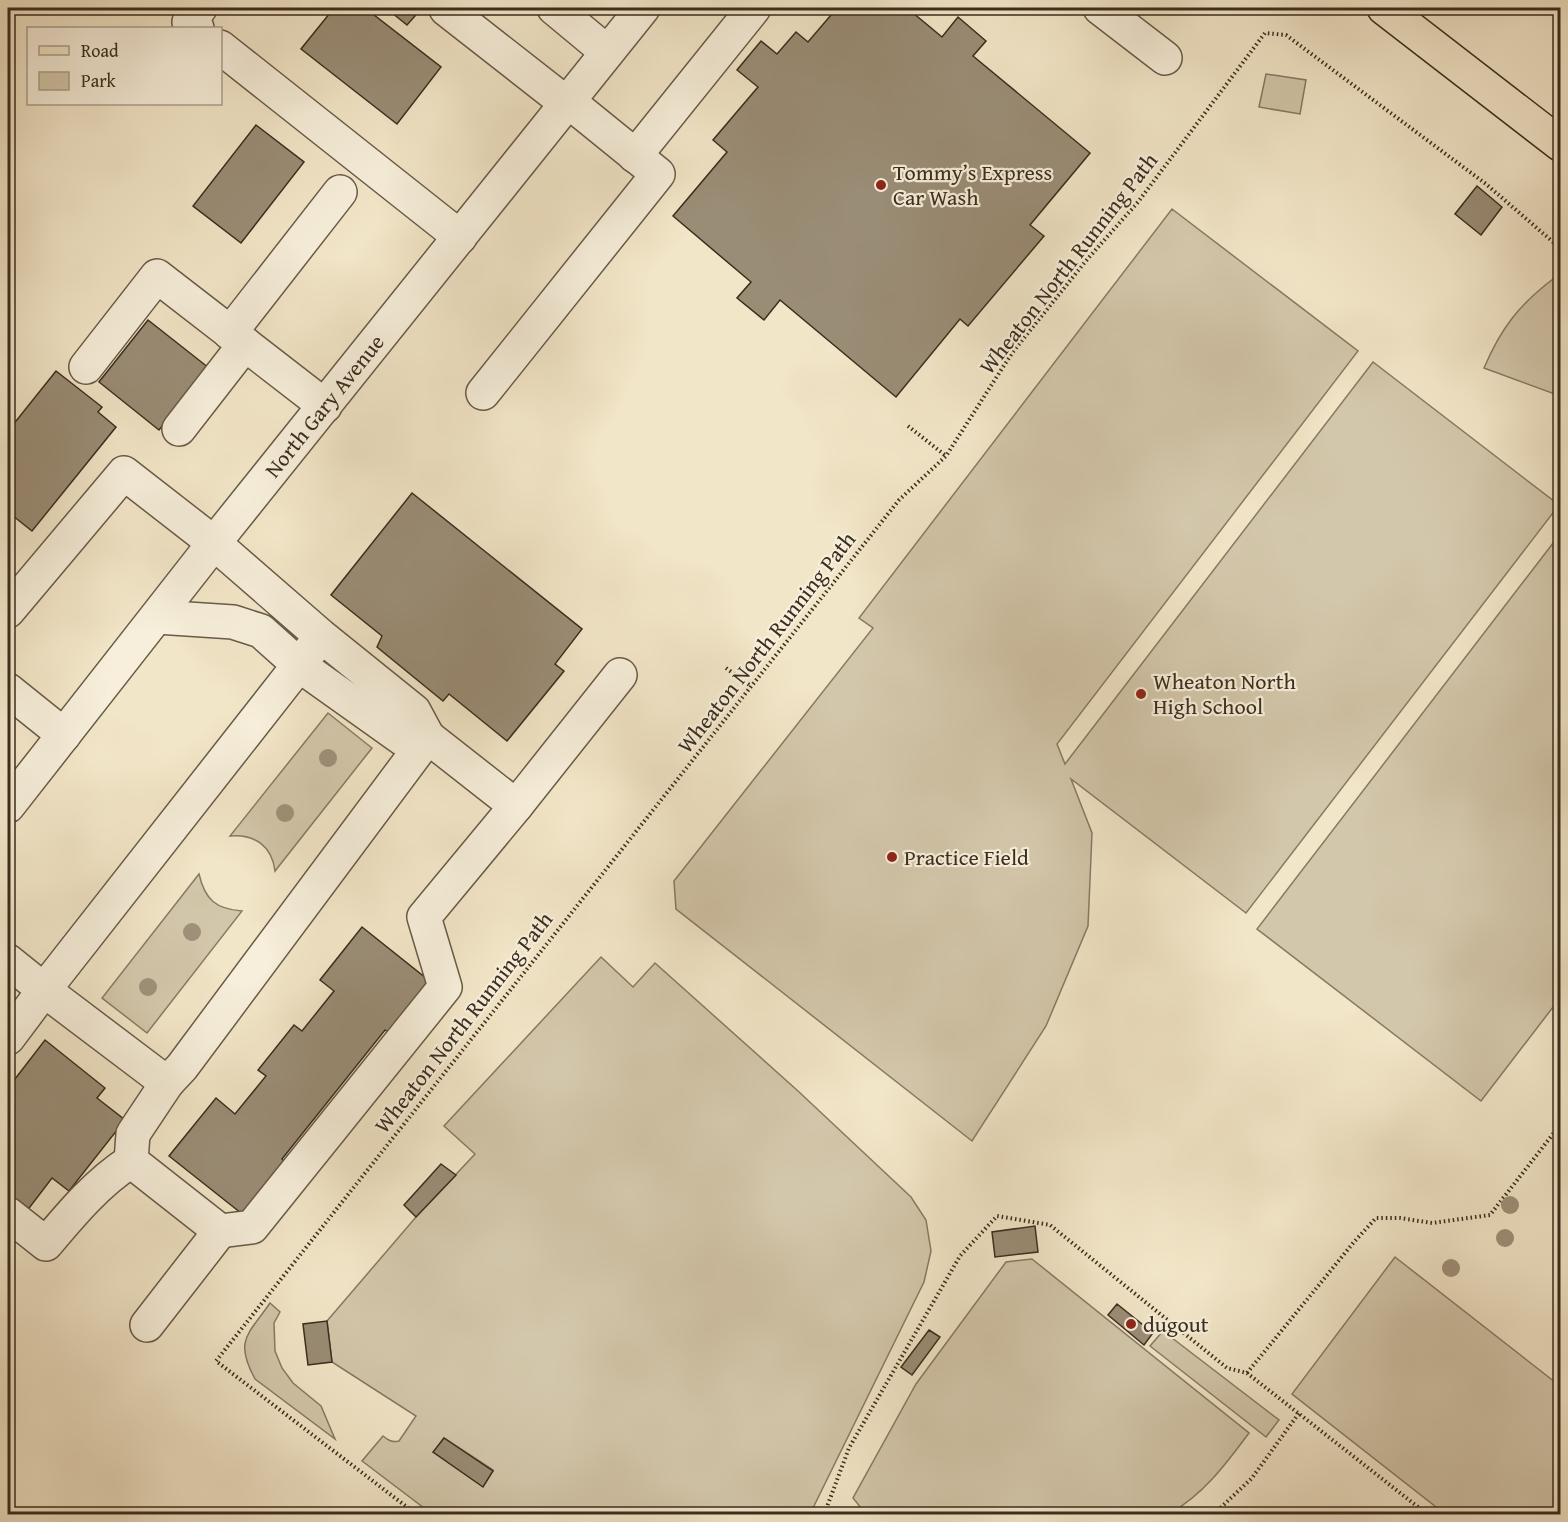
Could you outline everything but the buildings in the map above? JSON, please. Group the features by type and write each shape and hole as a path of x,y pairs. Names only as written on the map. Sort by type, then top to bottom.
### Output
{"main road":[{"path":"1384,8 1560,144"}],"street":[{"path":"196,27 189,22 200,8"},
{"path":"554,8 607,52"},
{"name":"North Gary Avenue","path":"8,806 214,543 643,8"},
{"path":"635,156 754,8"},
{"path":"1100,8 1165,58"},
{"path":"446,9 658,174 483,393"},
{"path":"222,49 460,237"},
{"path":"179,429 238,338 340,192"},
{"path":"86,368 157,276 325,406"},
{"path":"8,611 124,472 214,543 321,636 414,711 428,737 516,806"},
{"path":"157,616 233,622 261,631 299,665 403,739 428,737"},
{"path":"8,1038 321,636"},
{"path":"147,1324 220,1231 252,1227 445,987 424,917 620,675"},
{"path":"8,690 64,735"},
{"path":"131,1161 133,1134 167,1083 182,1067 428,737"},
{"path":"8,961 167,1083"},
{"path":"131,1161 220,1231"},
{"path":"8,1214 46,1244 85,1199 112,1173 131,1161"}],"path":[{"name":"Wheaton North Running Path","path":"416,1515 216,1361 899,500 946,456 1012,353 1085,262 1138,202 1264,33 1286,35 1485,184 1560,248"},
{"path":"909,426 946,456"},
{"path":"726,668 751,686"},
{"path":"1248,1373 1376,1218 1400,1218 1432,1223 1490,1215 1560,1125"},
{"path":"826,1515 849,1448 960,1256 997,1216 1050,1225 1227,1368 1248,1373 1427,1515"},
{"path":"1214,1515 1252,1478 1299,1413"}],"green space":[{"path":"1266,74 1306,80 1300,114 1259,107"},
{"path":"1172,209 1358,351 1057,744 1065,764 1373,362 1559,505 1246,913 1071,779 1092,833 1088,926 1046,1026 972,1141 676,909 674,881 873,628 859,618"},
{"path":"1553,279 1560,289 1560,396 1484,368 1497,341 1512,318 1530,298"},
{"path":"1560,534 1560,998 1481,1101 1257,929"},
{"path":"328,713 372,748 275,871 270,855 261,843 247,837 230,836"},
{"path":"199,874 208,897 225,908 242,911 147,1033 102,998"},
{"path":"601,957 633,987 655,963 798,1091 911,1197 926,1220 931,1251 924,1282 810,1514 432,1514 362,1461 383,1436 390,1441 399,1441 416,1416 332,1362 327,1321 416,1217 475,1154 444,1126","holes":["444,1438 493,1471 434,1452"]},
{"path":"1395,1257 1560,1386 1560,1514 1445,1514 1292,1394"},
{"path":"1032,1259 1249,1433 1223,1467 1203,1488 1193,1498 1169,1514 872,1514 861,1508 853,1498 916,1384 1006,1262"},
{"path":"270,1303 280,1312 274,1323 275,1351 282,1368 293,1383 321,1406 335,1439 255,1379 245,1355 246,1338"},
{"path":"1163,1331 1279,1420 1266,1437 1150,1346"}],"place":[{"name":"Tommy’s Express Car Wash","path":"881,185"},
{"name":"Wheaton North High School","path":"1141,694"},
{"name":"Practice Field","path":"892,857"},
{"name":"dugout","path":"1131,1324"}]}
